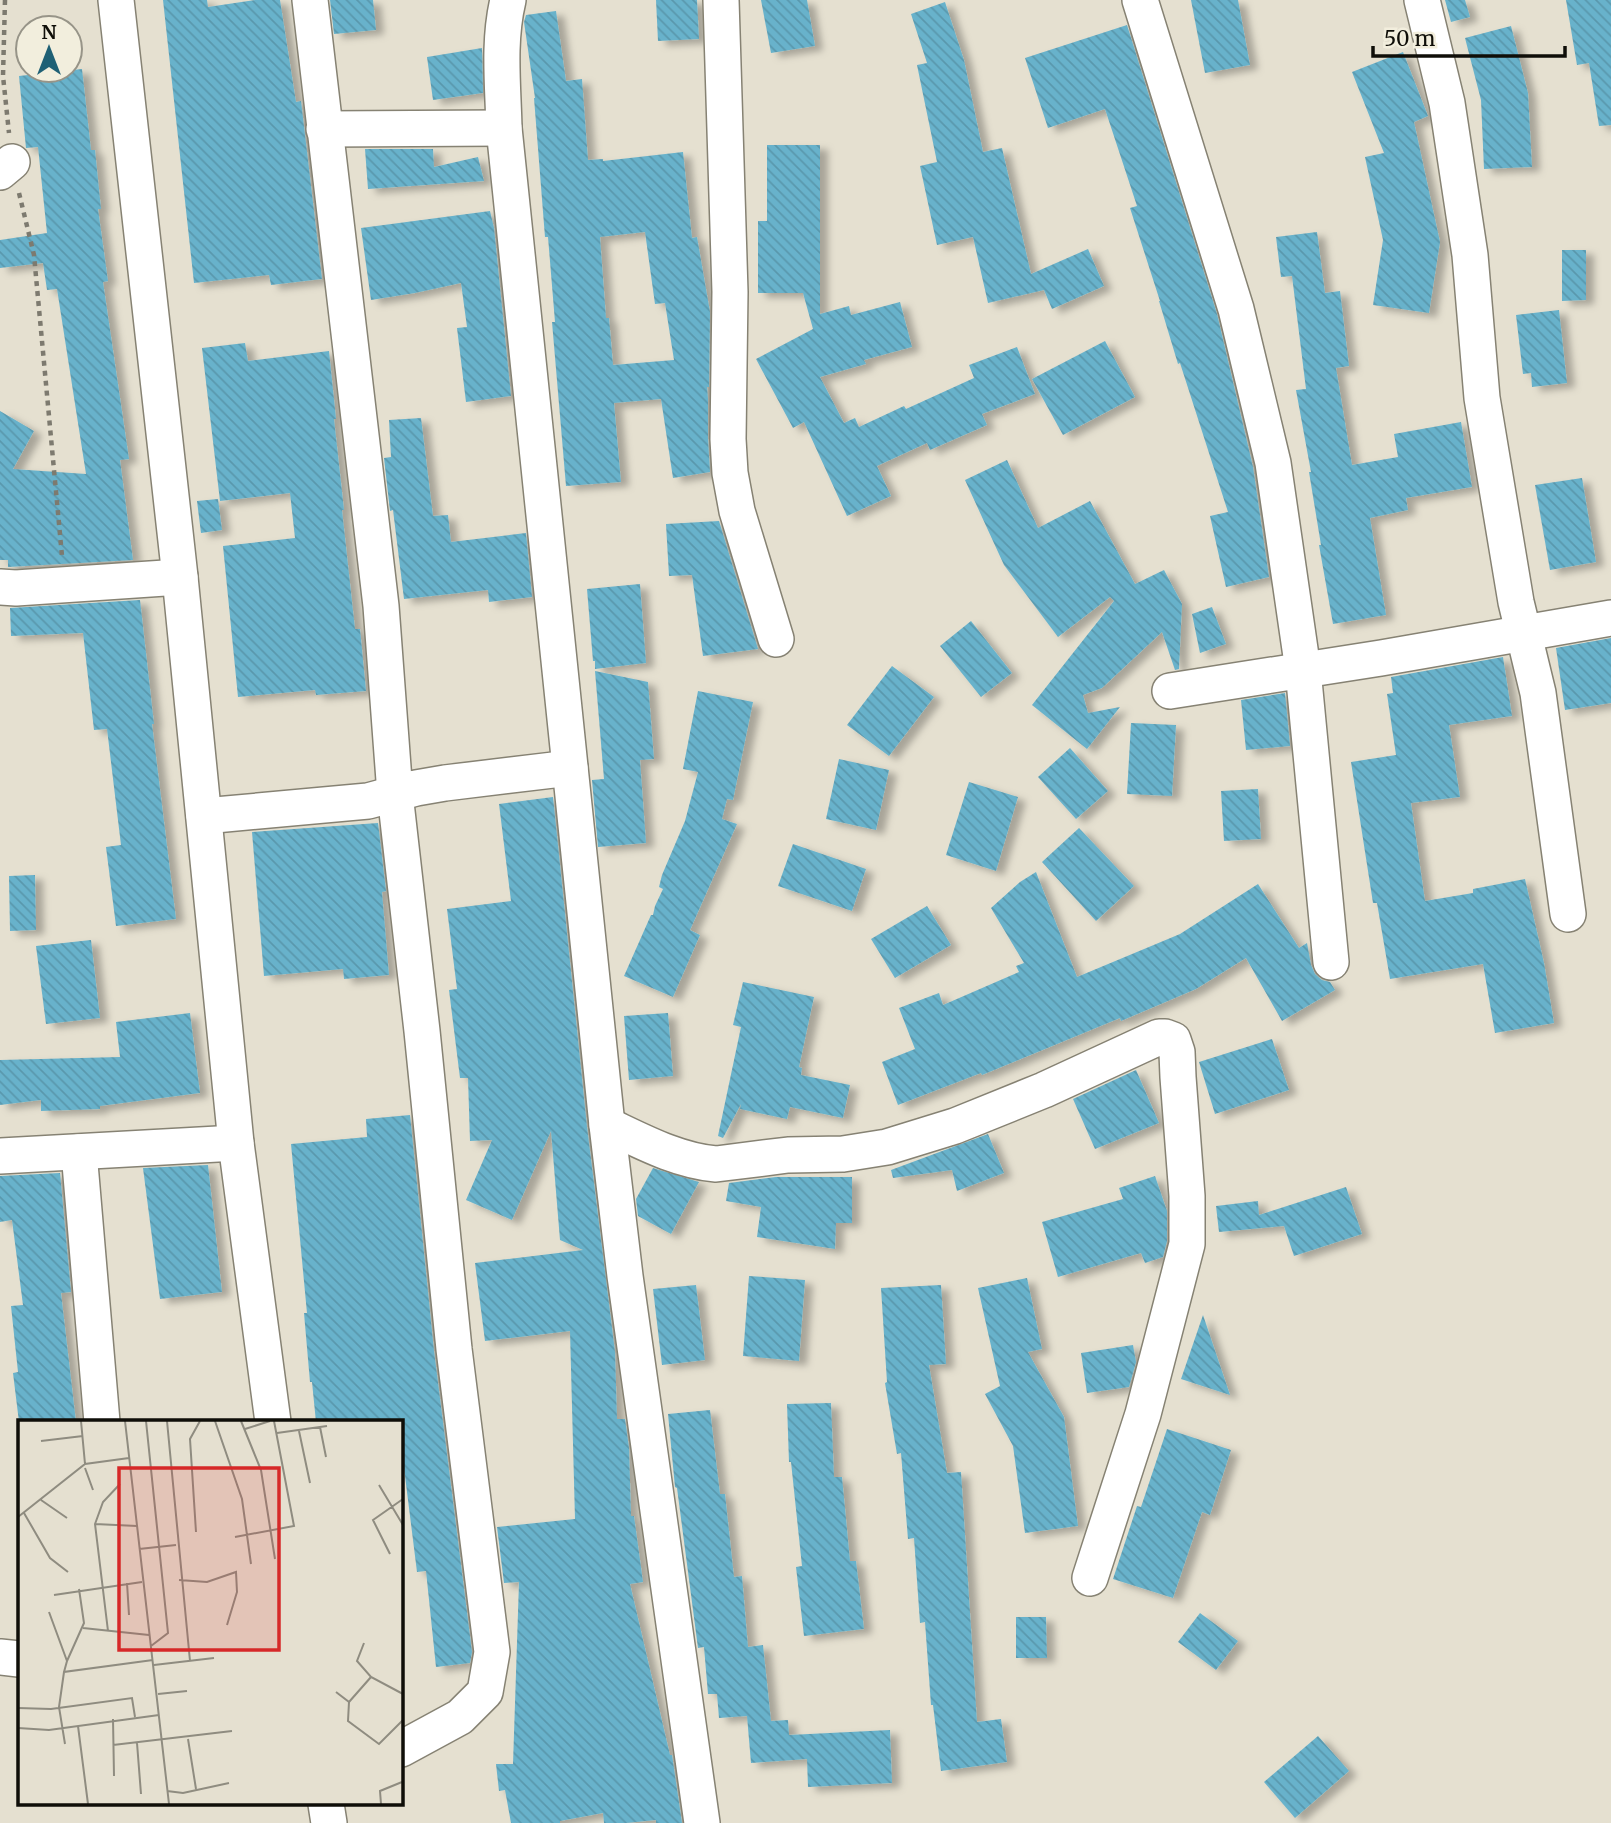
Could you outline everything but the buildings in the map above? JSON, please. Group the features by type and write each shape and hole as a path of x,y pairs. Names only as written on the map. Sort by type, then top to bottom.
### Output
{"street":[{"path":"116,0 180,577 236,1143 273,1420"},
{"path":"310,0 381,606 395,794 454,1349 492,1653 485,1692 460,1717 402,1748"},
{"path":"508,0 503,20 502,47 505,128 607,1125 625,1276 702,1823"},
{"path":"721,0 730,292 730,473 737,511 776,639"},
{"path":"1140,0 1236,309 1273,463 1303,670 1331,962"},
{"path":"1422,0 1447,103 1470,255 1482,398 1516,602 1538,693 1568,914"},
{"path":"324,130 505,128"},
{"path":"0,587 180,577"},
{"path":"1170,691 1611,618"},
{"path":"204,816 368,801 445,783 570,768"},
{"path":"607,1125 650,1145 705,1163 865,1151 955,1126 1044,1090 1159,1037 1174,1040 1187,1196 1187,1244 1143,1414 1090,1578"},
{"path":"0,1156 236,1143"},
{"path":"79,1152 102,1420"},
{"path":"0,1657 18,1659"}],"path":[{"path":"5,0 3,76 6,167 34,255 65,584"}]}
